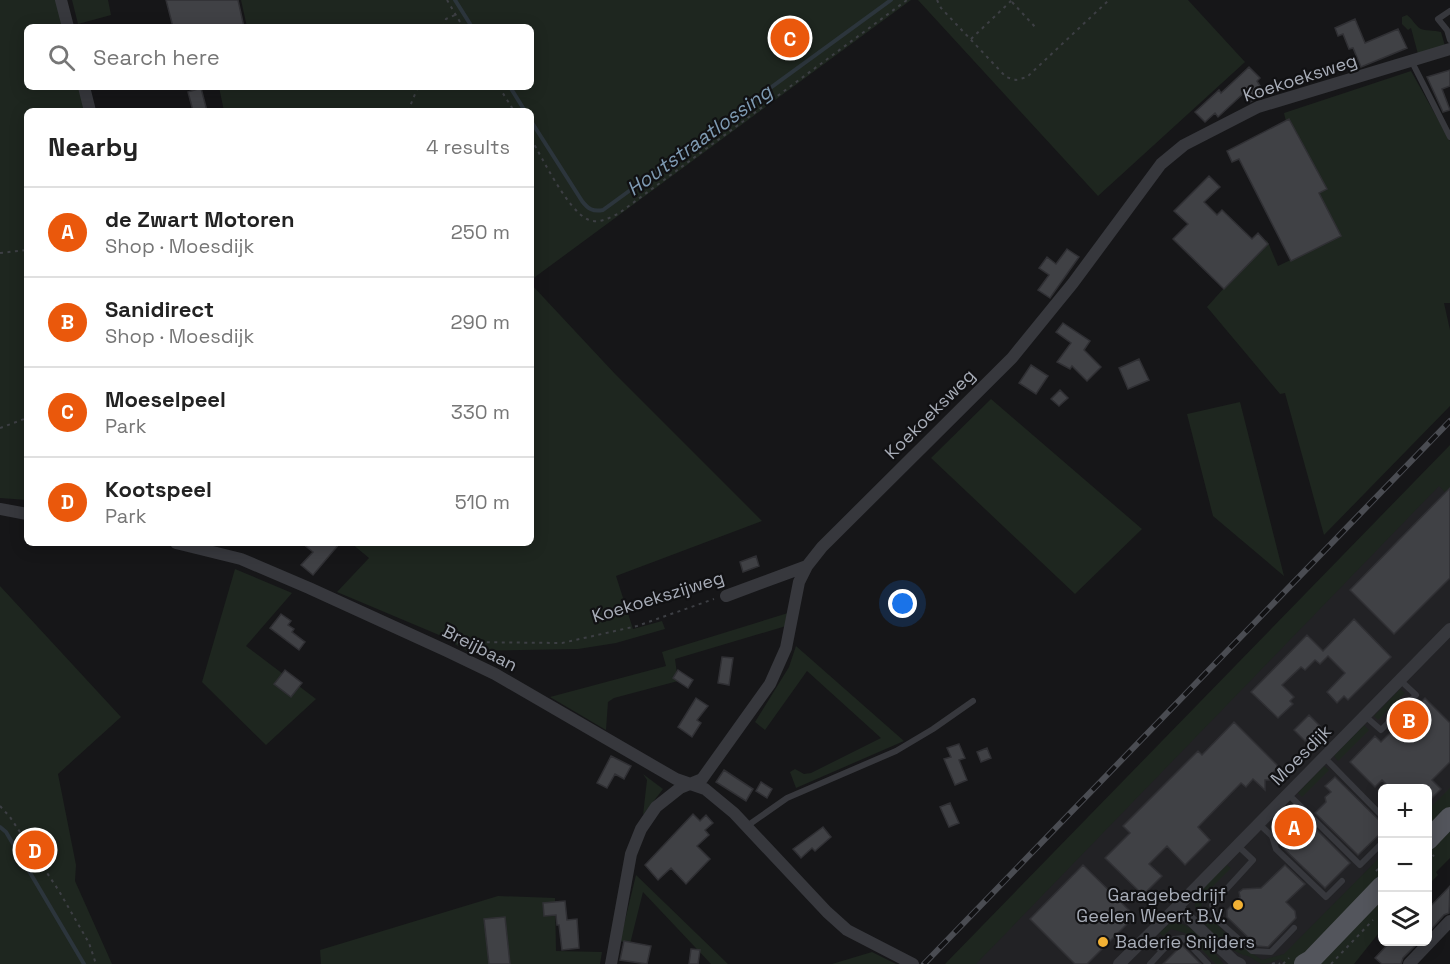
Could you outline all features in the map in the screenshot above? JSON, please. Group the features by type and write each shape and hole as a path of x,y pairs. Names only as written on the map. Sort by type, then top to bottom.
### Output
{"main road":[{"path":"1430,838 1450,817"},
{"path":"1308,963 1378,891"}],"street":[{"path":"61,0 67,24"},
{"name":"Koekoeksweg","path":"611,964 631,854 641,829 657,807 680,788 702,779 770,684 786,648 799,582 807,566 822,547 1012,358 1073,283 1161,164 1184,145 1258,107 1450,49"},
{"path":"85,90 89,108"},
{"path":"0,509 24,513"},
{"name":"Breijbaan","path":"206,546 280,575 495,674 676,779 705,789 734,813 827,912 847,930 913,964"},
{"name":"Koekoekszijweg","path":"726,596 807,566"},
{"name":"Moesdijk","path":"1119,964 1450,630"},
{"path":"1177,907 1237,963"},
{"path":"1410,964 1450,921"}],"lane":[{"path":"1450,11 1438,19 1447,30 1450,40"},
{"path":"1412,62 1450,138"},
{"path":"1365,716 1381,730 1416,695 1400,680"},
{"path":"747,827 787,798 896,751 973,701"},
{"path":"1324,757 1378,811"},
{"path":"1288,794 1360,865 1378,847"},
{"path":"1259,824 1272,836 1276,849 1326,897 1342,881"},
{"path":"1238,845 1253,860 1212,905 1216,919 1252,951 1271,952 1294,928"},
{"path":"1147,937 1162,951"},
{"path":"1150,964 1174,939 1184,938 1208,964"}],"path":[{"path":"447,0 461,24"},
{"path":"534,144 567,199 577,211 588,220 603,221 618,214 908,0"},
{"path":"937,0 941,8 1006,77 1016,80 1027,77 1109,0"},
{"path":"971,39 1011,0 1037,29"},
{"path":"444,24 446,19 455,15"},
{"path":"409,108 417,90"},
{"path":"501,90 512,108"},
{"path":"0,253 24,250"},
{"path":"0,428 24,419"},
{"name":"Koekoekszijweg","path":"447,651 459,642 562,643 637,626 726,596"},
{"path":"0,806 10,817 59,891 89,943 96,964"},
{"path":"1331,964 1374,918"},
{"path":"1272,964 1277,962 1280,964"}],"shaded area":[{"path":"0,0 58,0 63,24 24,24 24,90 81,90 86,108 24,108 24,500 0,498"},
{"path":"72,0 108,0 111,15 78,24"},
{"path":"241,0 911,0 534,278 534,108 223,108 220,90 534,90 534,24 246,24"},
{"path":"918,0 1188,0 1245,62 1098,196"},
{"path":"1407,15 1421,29 1441,32 1445,46 1418,54 1411,28 1408,30 1402,24 1402,17"},
{"path":"1411,71 1450,141 1450,303 1444,303 1450,330 1450,406 1324,535 1285,393 1280,394 1207,307 1267,240 1278,266 1340,236 1289,135 1284,113"},
{"path":"534,287 616,375 762,521 616,576 633,629 662,621 665,629 616,643 578,649 467,651 439,635 337,592 369,558 355,546 534,546"},
{"path":"991,399 1142,529 1075,594 931,458"},
{"path":"1240,402 1284,576 1213,516 1187,414"},
{"path":"1450,445 1450,488 1445,492 1439,486 976,964 945,964"},
{"path":"1450,472 1450,818 1432,838 1432,784 1378,784 1378,895 1315,964 964,964"},
{"path":"235,569 292,593 246,646 316,699 266,745 202,682"},
{"path":"0,586 121,717 58,774 76,865 75,881 112,964 0,964"},
{"path":"788,613 786,626 675,659 678,681 614,698 608,702 606,730 550,697 666,666 662,652"},
{"path":"796,646 904,741 796,788 790,772 795,769 804,774 811,773 881,738 807,671 765,730 755,722 789,667"},
{"path":"1400,689 1405,693 1378,720 1374,716"},
{"path":"1364,725 1369,730 1338,761 1334,756"},
{"path":"1324,766 1329,770 1302,797 1298,793"},
{"path":"643,774 663,789 643,815 647,780"},
{"path":"1450,788 1450,809 1432,828 1432,806"},
{"path":"1450,830 1450,858 1436,872 1438,875 1432,881 1432,849"},
{"path":"1378,859 1378,881 1296,964 1285,964 1280,959 1262,964 1235,951 1220,940 1200,917 1195,904 1199,893 1227,865 1231,868 1203,896 1201,908 1232,940 1262,960 1284,954"},
{"path":"636,875 728,964 711,964 643,892 630,944 620,941"},
{"path":"498,896 555,898 556,951 602,952 600,964 321,964 320,950"},
{"path":"1378,903 1378,934 1354,964 1320,964"},
{"path":"1173,922 1195,932 1224,964 1216,964 1185,933 1171,929 1163,936 1159,933"},
{"path":"872,952 896,964 832,964"}],"building":[{"path":"166,0 238,0 243,24 172,24"},
{"path":"1355,19 1365,43 1398,29 1407,48 1361,67 1353,48 1349,49 1343,34 1338,36 1335,28"},
{"path":"1249,67 1260,78 1257,81 1265,94 1250,102 1245,92 1218,117 1215,113 1205,122 1195,112 1219,90 1221,93"},
{"path":"1450,70 1450,86 1442,89 1450,110 1443,112 1427,77"},
{"path":"202,90 206,108 192,108 188,92"},
{"path":"1289,119 1327,189 1319,193 1341,236 1291,261 1239,159 1232,162 1227,151"},
{"path":"1209,176 1220,187 1204,202 1217,215 1222,210 1252,239 1258,233 1268,244 1224,289 1173,239 1188,224 1174,211"},
{"path":"1067,249 1079,257 1050,298 1038,290 1049,275 1039,268 1047,257 1056,264"},
{"path":"1063,323 1090,341 1084,350 1101,367 1087,381 1072,366 1070,369 1057,362 1071,343 1056,332"},
{"path":"1139,359 1149,380 1128,389 1119,368"},
{"path":"1031,365 1048,376 1036,394 1019,383"},
{"path":"1060,390 1068,398 1059,406 1051,399"},
{"path":"1450,488 1450,578 1394,634 1350,590"},
{"path":"306,546 337,546 313,575 301,565 313,552"},
{"path":"756,556 759,566 743,572 740,562"},
{"path":"281,614 291,621 288,625 294,629 292,632 305,642 299,650 270,628"},
{"path":"1354,619 1391,657 1348,700 1344,696 1337,703 1327,692 1345,673 1328,656 1320,664 1315,660 1305,670 1301,667 1282,685 1294,697 1290,701 1293,704 1278,718 1251,692 1307,635 1323,651"},
{"path":"722,657 733,658 729,685 718,683"},
{"path":"285,670 302,683 291,697 274,684"},
{"path":"678,670 693,680 688,688 673,678"},
{"path":"696,698 708,706 697,720 701,723 692,737 678,727"},
{"path":"1425,698 1450,723 1450,762 1432,780 1441,789 1432,798 1432,784 1386,784 1382,780 1375,787 1350,762 1375,736 1381,742"},
{"path":"1309,715 1320,726 1305,741 1294,730"},
{"path":"1234,722 1277,765 1277,769 1270,775 1270,780 1265,780 1265,790 1253,779 1246,787 1241,783 1198,827 1210,840 1185,865 1167,846 1149,864 1162,876 1143,895 1105,858 1130,833 1123,826 1198,751 1202,755"},
{"path":"959,744 965,758 959,760 967,780 955,785 944,759 951,757 947,748"},
{"path":"987,748 991,758 981,762 977,752"},
{"path":"611,756 631,766 624,779 615,774 607,788 597,783"},
{"path":"724,770 753,789 746,801 716,782"},
{"path":"1335,777 1378,819 1378,836 1358,855 1315,813 1326,802 1325,797 1331,792 1325,786"},
{"path":"761,782 772,789 767,798 756,791"},
{"path":"950,803 959,823 949,827 940,807"},
{"path":"693,814 700,821 706,815 713,823 705,830 709,835 697,846 710,859 686,884 671,868 658,880 645,865"},
{"path":"1296,816 1303,823 1306,819 1350,863 1325,888 1283,848 1287,844 1289,823"},
{"path":"823,827 831,837 815,851 812,848 801,858 793,849"},
{"path":"1083,865 1135,916 1087,964 1075,964 1030,919"},
{"path":"1285,865 1305,884 1286,902 1295,911 1296,918 1268,947 1257,946 1227,917 1227,910 1240,897 1239,892 1243,889 1261,888"},
{"path":"1450,886 1449,913 1444,915 1432,928 1432,905"},
{"path":"565,901 567,920 577,919 579,948 562,950 556,915 544,916 543,903"},
{"path":"505,917 510,964 489,964 484,919"},
{"path":"624,941 651,946 647,964 620,960"},
{"path":"1182,945 1201,964 1163,964"},
{"path":"1386,946 1415,946 1403,958 1401,964 1382,964 1375,958"},
{"path":"691,949 700,950 698,964 689,964"}],"waterway":[{"name":"Houtstraatlossing","path":"455,0 470,24"},
{"name":"Houtstraatlossing","path":"534,126 584,204 596,211 603,210 891,0"},
{"name":"Houtstraatlossing","path":"512,90 523,108"},
{"path":"0,827 6,832 84,964"}],"railway":[{"path":"924,964 1450,421"}],"place":[{"name":"Moeselpeel","path":"790,38"},
{"name":"Sanidirect","path":"1409,720"},
{"name":"de Zwart Motoren","path":"1294,827"},
{"name":"Kootspeel","path":"35,850"},
{"name":"Garagebedrijf Geelen Weert B.V.","path":"1238,905"},
{"name":"Baderie Snijders","path":"1103,942"}]}
